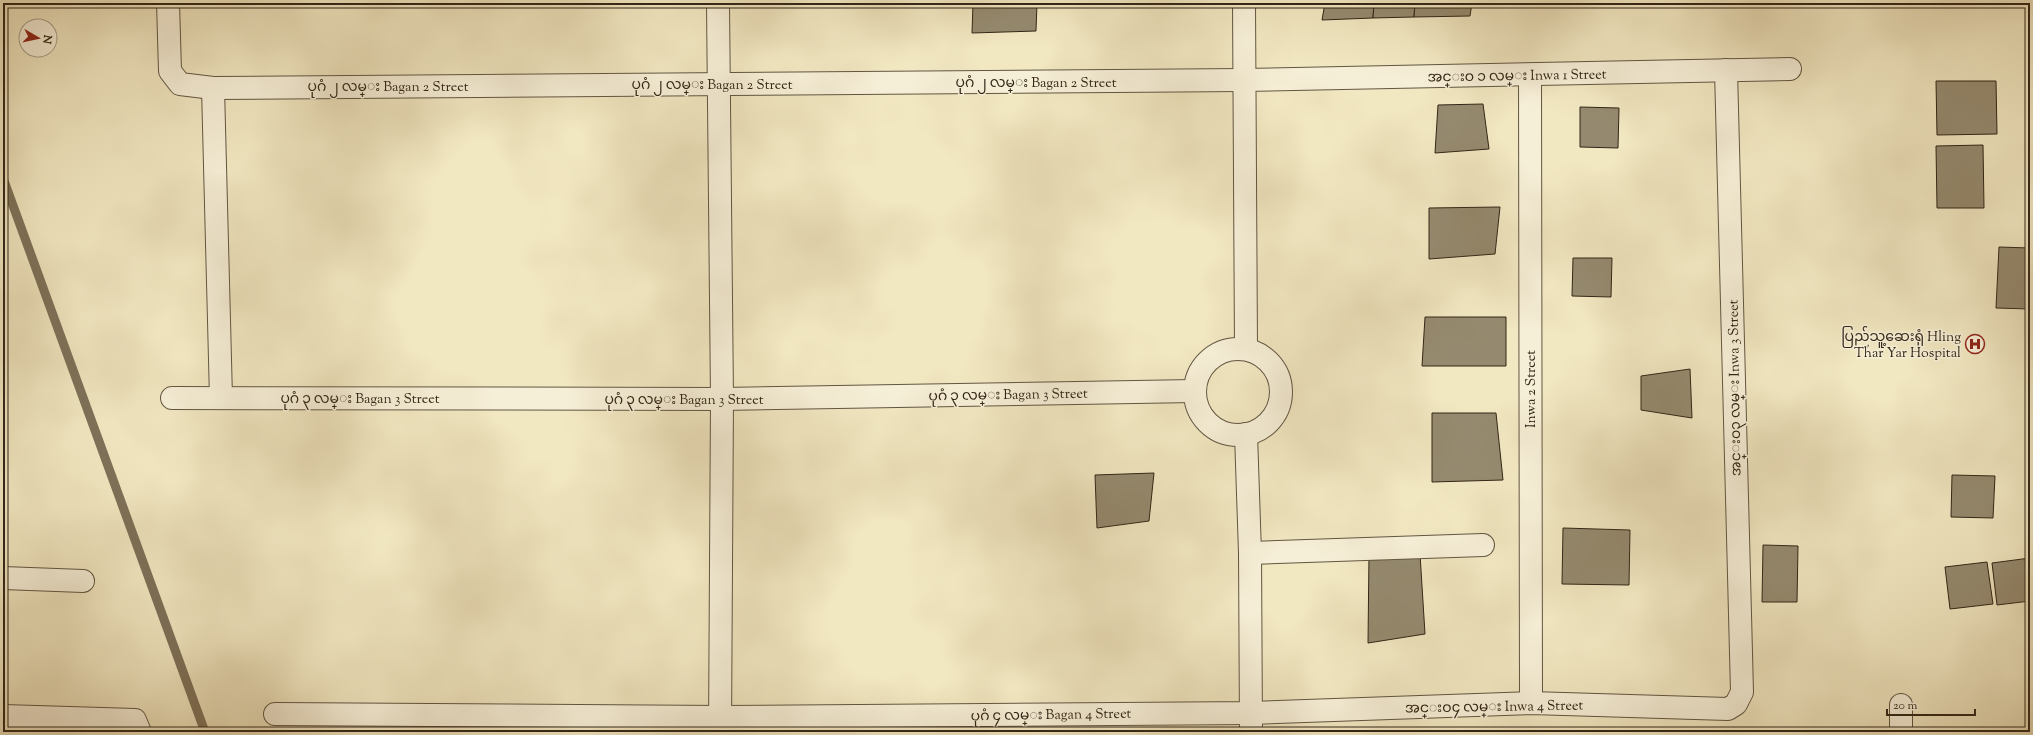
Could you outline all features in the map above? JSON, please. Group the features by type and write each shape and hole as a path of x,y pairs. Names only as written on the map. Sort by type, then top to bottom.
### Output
{"street":[{"name":"ပုဂံ ၂ လမ္း Bagan 2 Street","path":"168,3 170,71 180,84 213,88 1243,80"},
{"path":"718,3 722,400 720,725"},
{"path":"1244,3 1243,80 1246,349"},
{"name":"အင္းဝ ၁ လမ္း Inwa 1 Street","path":"1243,80 1790,69"},
{"name":"အင္းဝ၃ လမ္း Inwa 3 Street","path":"1726,70 1742,692 1736,704"},
{"name":"Inwa 2 Street","path":"1530,75 1531,703"},
{"path":"213,88 221,398"},
{"path":"1231,349 1246,349 1259,354 1271,364 1278,377 1281,392 1279,405 1272,418 1260,428 1246,434 1230,434 1216,429 1204,419 1197,406 1195,391 1197,377 1205,364 1217,354 1231,349"},
{"name":"ပုဂံ ၃ လမ္း Bagan 3 Street","path":"172,398 722,400 1195,391"},
{"path":"1246,434 1250,553 1251,722"},
{"path":"1250,553 1483,545"},
{"path":"3,578 83,581"},
{"name":"အင္းဝ၄ လမ္း Inwa 4 Street","path":"1251,722 1531,703 1728,709 1736,704"},
{"path":"1901,705 1901,732"},
{"name":"ပုဂံ ၄ လမ္း Bagan 4 Street","path":"275,714 720,725 1251,722"},
{"path":"3,716 135,720 140,732"}],"building":[{"path":"973,3 1037,3 1036,31 972,33"},
{"path":"1325,3 1374,3 1373,18 1322,20"},
{"path":"1374,3 1415,3 1414,17 1373,18"},
{"path":"1415,3 1472,3 1470,16 1414,17"},
{"path":"1936,81 1996,81 1997,134 1937,135"},
{"path":"1483,104 1489,149 1435,153 1438,105"},
{"path":"1580,107 1619,108 1618,148 1580,147"},
{"path":"1983,145 1984,208 1937,208 1936,146"},
{"path":"1500,207 1495,254 1429,259 1429,208"},
{"path":"1999,247 2030,248 2030,309 1996,308"},
{"path":"1573,258 1612,258 1611,297 1572,296"},
{"path":"1425,317 1506,317 1506,366 1422,366"},
{"path":"1690,369 1692,418 1641,410 1641,376"},
{"path":"1432,413 1496,413 1503,480 1432,482"},
{"path":"1154,473 1149,521 1097,528 1095,475"},
{"path":"1952,475 1995,476 1993,518 1951,517"},
{"path":"1563,528 1630,530 1629,585 1562,584"},
{"path":"1763,545 1798,546 1797,602 1762,602"},
{"path":"1369,554 1420,554 1425,634 1368,643"},
{"path":"2030,558 2030,601 1997,605 1992,563"},
{"path":"1987,562 1993,604 1950,609 1945,567"}],"waterway":[{"path":"3,178 205,732"}],"place":[{"name":"ပြည်သူ့ဆေးရုံ Hling Thar Yar Hospital","path":"1975,344"}]}
